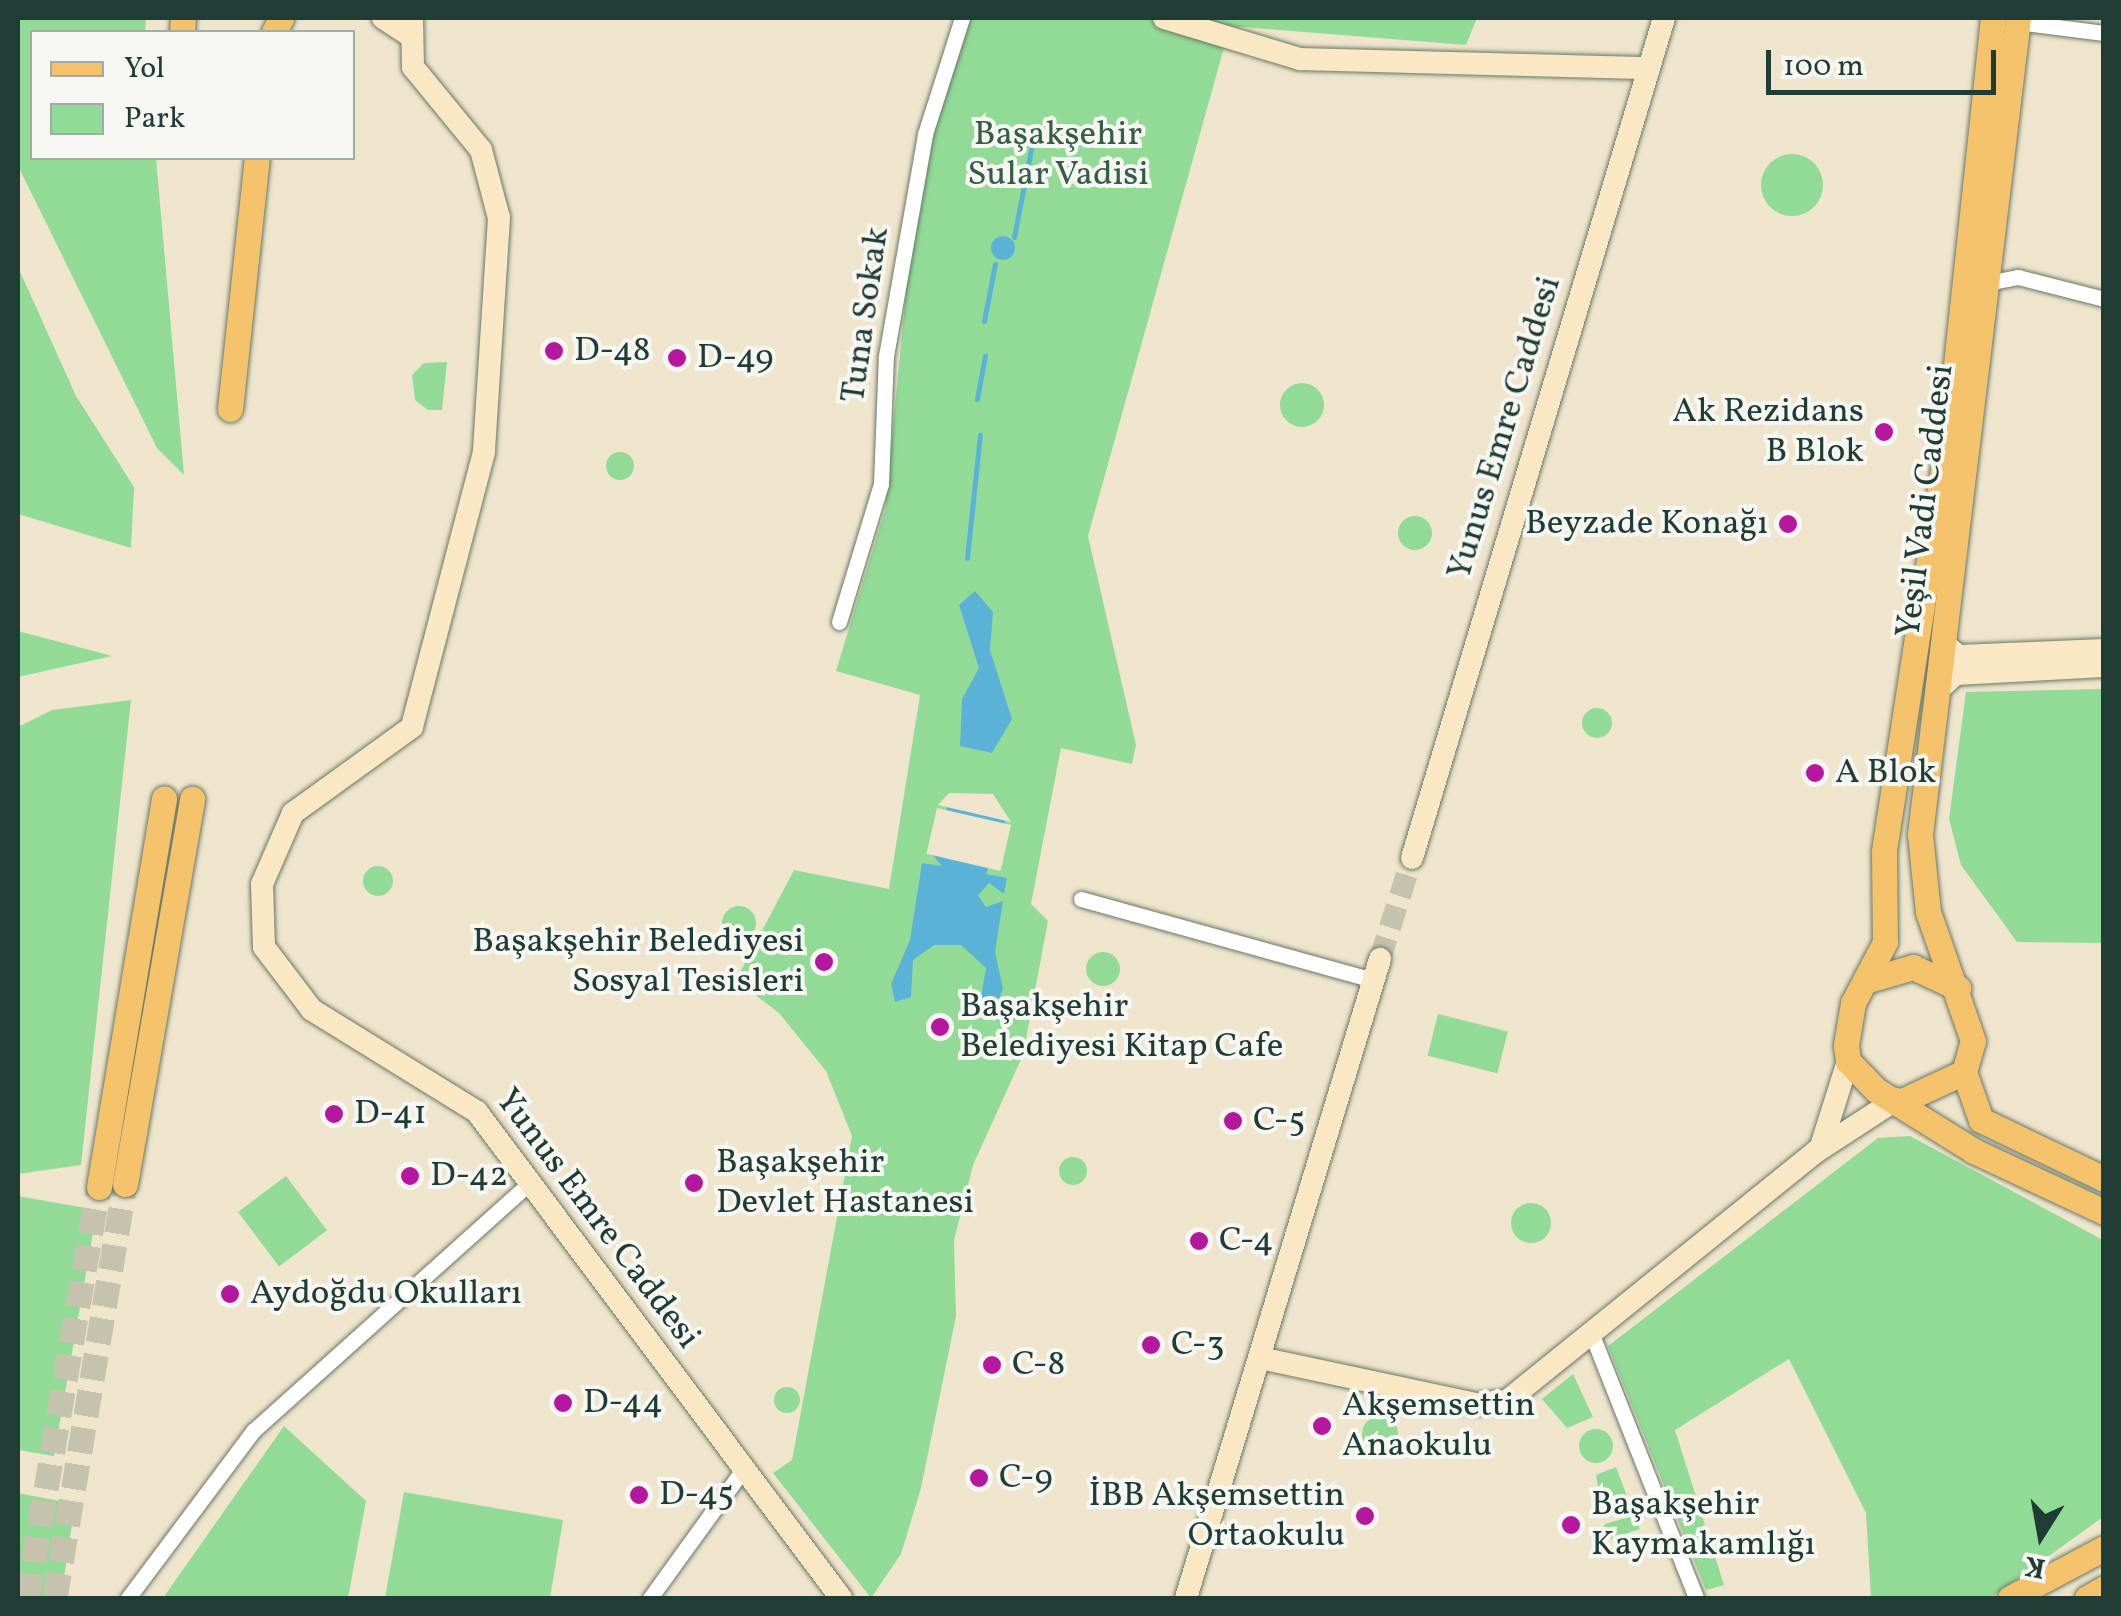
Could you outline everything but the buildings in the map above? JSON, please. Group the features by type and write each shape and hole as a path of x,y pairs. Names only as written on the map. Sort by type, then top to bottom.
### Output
{"main road":[{"name":"Yeşil Vadi Caddesi","path":"1964,1072 1973,1027 1928,912 1920,856 1992,244 2009,19"},
{"name":"Yeşil Vadi Caddesi","path":"1848,1061 1848,1017 1872,980 1885,942 1884,852 2009,19"},
{"path":"230,409 257,160"},
{"path":"98,1186 164,798"},
{"path":"125,1184 192,799"},
{"path":"1872,980 1913,967 1958,988"},
{"path":"1848,1061 1974,1151 2104,1212"},
{"path":"1900,1100 1964,1072 1981,1120 2104,1179"},
{"path":"2010,1598 2104,1548"},
{"path":"2088,1598 2104,1588"}],"street":[{"path":"383,18 410,26"},
{"name":"Tuna Sokak","path":"839,622 880,484 886,356 925,134 962,18"},
{"path":"1164,18 1194,32 1300,58 1649,68"},
{"name":"Yunus Emre Caddesi","path":"1412,858 1664,18"},
{"path":"2009,19 2104,33"},
{"name":"Yunus Emre Caddesi","path":"410,26 413,67 482,150 500,218 484,452 412,728 293,813 268,861 260,925 290,992 458,1095 529,1183 841,1598"},
{"path":"1992,244 2018,277"},
{"path":"1987,283 2018,277 2104,299"},
{"path":"1944,644 1959,656 2104,650"},
{"path":"1938,690 1956,674 2104,666"},
{"path":"1080,900 1377,970 1186,1598"},
{"path":"1817,1151 1839,1109 1848,1061"},
{"path":"1260,1358 1491,1405 1523,1393 1817,1151 1900,1100"},
{"path":"128,1598 253,1431 529,1183"},
{"path":"1592,1335 1696,1598"},
{"path":"650,1598 742,1471"}],"green space":[{"path":"18,18 146,18 145,30 30,30 30,160 156,160 184,475 157,448 18,166"},
{"name":"Başakşehir Sular Vadisi","path":"968,18 1477,18 1466,45 1230,26 1088,536 1136,745 1132,764 1061,748 1031,904 1048,921 1023,1055 973,1165 954,1240 956,1316 921,1488 901,1554 871,1598 773,1473 792,1460 852,1136 826,1071 779,1013 736,980 794,870 889,889 920,695 836,671 885,510 908,271 934,126"},
{"path":"1792,154 1814,163 1823,185 1814,207 1792,216 1770,207 1761,185 1770,163"},
{"path":"18,267 76,396 134,487 131,548 18,514"},
{"path":"447,362 442,410 428,410 415,400 412,375 424,363"},
{"path":"1302,383 1317,390 1324,405 1317,420 1302,427 1287,420 1280,405 1287,390"},
{"path":"620,452 630,456 634,466 630,476 620,480 610,476 606,466 610,456"},
{"path":"1415,516 1427,521 1432,533 1427,545 1415,550 1403,545 1398,533 1403,521"},
{"path":"18,631 112,656 18,677"},
{"path":"2103,689 2103,943 2017,942 1961,865 1949,819 1966,692"},
{"path":"131,700 81,1165 18,1174 18,727 52,710"},
{"path":"1597,708 1608,712 1612,723 1608,734 1597,738 1586,734 1582,723 1586,712"},
{"path":"378,866 388,871 393,881 388,891 378,896 368,891 363,881 368,871"},
{"path":"739,906 751,911 756,923 751,935 739,940 727,935 722,923 727,911"},
{"path":"1103,952 1115,957 1120,969 1115,981 1103,986 1091,981 1086,969 1091,957"},
{"path":"1438,1014 1508,1031 1497,1073 1428,1056"},
{"path":"1910,1136 2103,1240 2103,1517 1992,1597 1871,1598 1866,1513 1789,1359 1675,1430 1724,1585 1706,1590 1608,1346 1878,1138"},
{"path":"1073,1157 1083,1161 1087,1171 1083,1181 1073,1185 1063,1181 1059,1171 1063,1161"},
{"path":"286,1176 327,1230 279,1266 238,1212"},
{"path":"18,1196 97,1210 54,1456 18,1450"},
{"path":"1531,1203 1545,1209 1551,1223 1545,1237 1531,1243 1517,1237 1511,1223 1517,1209"},
{"path":"1573,1374 1593,1417 1567,1428 1542,1399"},
{"path":"787,1387 796,1391 800,1400 796,1409 787,1413 778,1409 774,1400 778,1391"},
{"path":"1380,1416 1393,1421 1398,1434 1393,1447 1380,1452 1367,1447 1362,1434 1367,1421"},
{"path":"284,1426 366,1501 348,1598 163,1598"},
{"path":"1596,1429 1608,1434 1613,1446 1608,1458 1596,1463 1584,1458 1579,1446 1584,1434"},
{"path":"1616,1467 1630,1504 1603,1514 1596,1475"},
{"path":"404,1492 563,1520 550,1598 385,1598"},
{"path":"18,1493 75,1504 61,1598 18,1598"},
{"path":"1635,1515 1640,1529 1595,1544 1605,1524"}],"water":[{"path":"1003,236 1015,248 1003,260 991,248"},
{"path":"975,591 993,612 990,650 1012,719 992,753 960,746 962,699 979,668 959,605"},
{"path":"950,798 1006,819 986,874 1007,878 1004,894 989,883 978,895 986,907 1003,901 995,952 1003,989 990,1020 979,1009 986,968 961,945 934,945 913,960 911,997 895,1002 891,984 910,940 922,863 942,866 932,854"}],"pier":[{"path":"949,793 993,794 1011,822 938,805"},
{"path":"937,808 1011,825 1000,871 926,854"}],"waterway":[{"path":"1014,237 1032,144"},
{"path":"984,321 995,264"},
{"path":"977,399 985,356"},
{"path":"967,558 980,435"}],"tunnel":[{"path":"1380,959 1412,858"},
{"path":"55,1598 125,1184"},
{"path":"27,1598 99,1187"}],"place":[{"name":"D-48","path":"554,351"},
{"name":"D-49","path":"677,358"},
{"name":"Ak Rezidans B Blok","path":"1884,432"},
{"name":"Beyzade Konağı","path":"1788,524"},
{"name":"A Blok","path":"1815,773"},
{"name":"Başakşehir Belediyesi Sosyal Tesisleri","path":"824,962"},
{"name":"Başakşehir Belediyesi Kitap Cafe","path":"940,1027"},
{"name":"D-41","path":"334,1114"},
{"name":"C-5","path":"1233,1121"},
{"name":"D-42","path":"410,1176"},
{"name":"Başakşehir Devlet Hastanesi","path":"694,1183"},
{"name":"C-4","path":"1199,1241"},
{"name":"Aydoğdu Okulları","path":"230,1294"},
{"name":"C-3","path":"1151,1345"},
{"name":"C-8","path":"992,1365"},
{"name":"D-44","path":"563,1403"},
{"name":"Akşemsettin Anaokulu","path":"1322,1426"},
{"name":"C-9","path":"979,1478"},
{"name":"D-45","path":"639,1495"},
{"name":"İBB Akşemsettin Ortaokulu","path":"1365,1516"},
{"name":"Başakşehir Kaymakamlığı","path":"1571,1525"}]}
